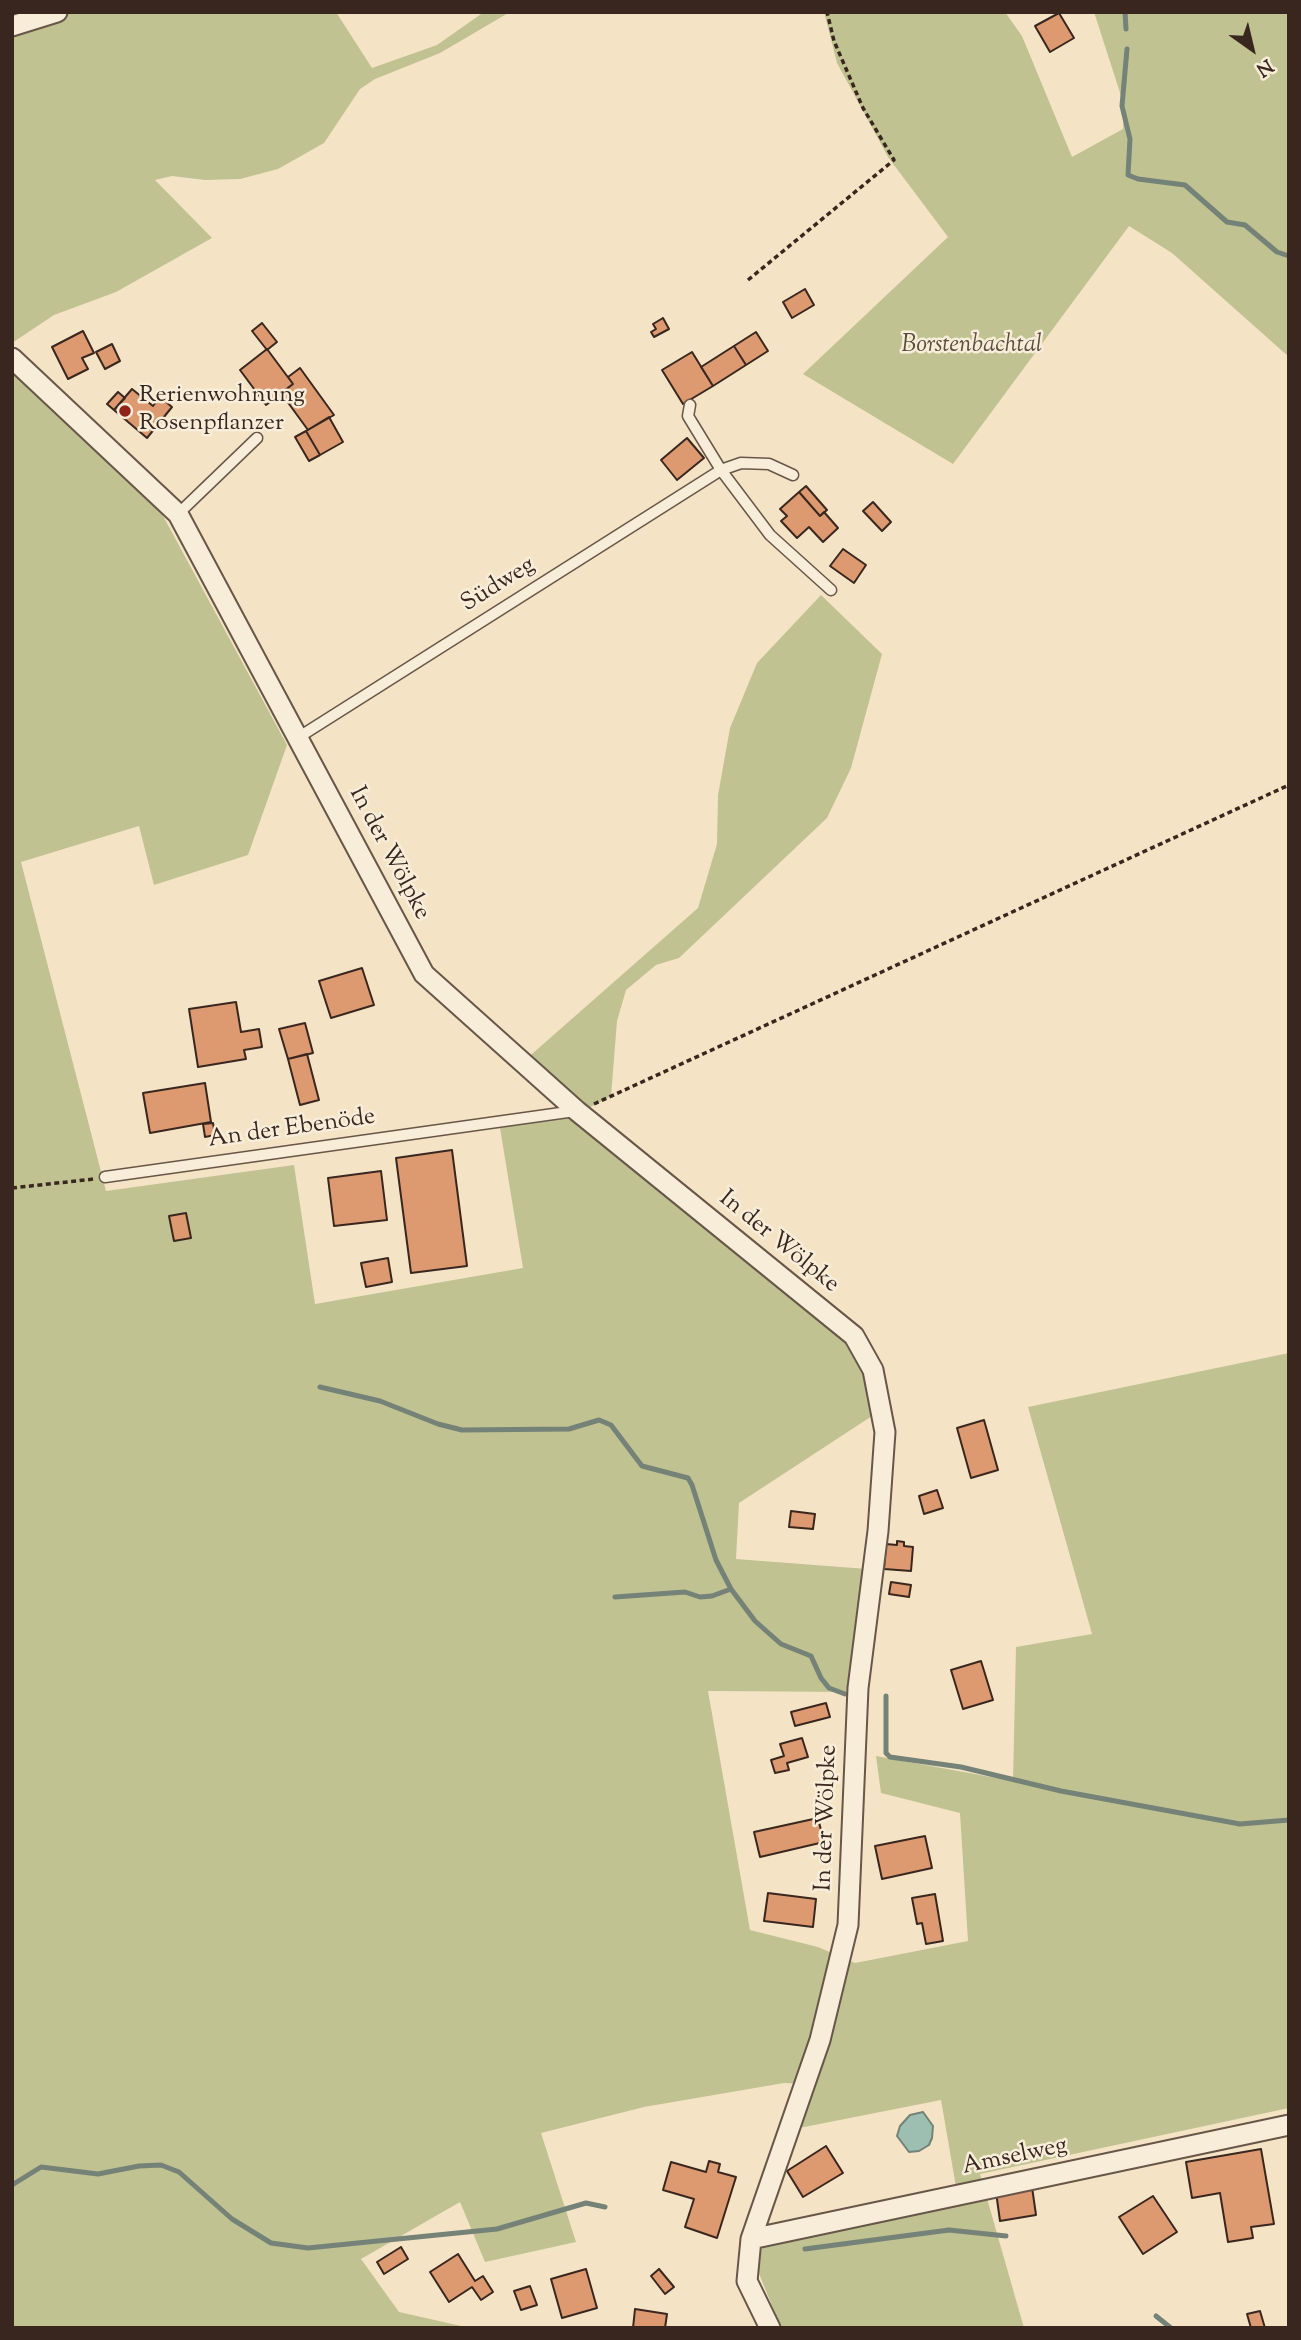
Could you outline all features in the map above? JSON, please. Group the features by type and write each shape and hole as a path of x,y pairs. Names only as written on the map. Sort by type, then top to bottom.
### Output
{"street":[{"path":"12,26 57,12"},
{"name":"In der Wölpke","path":"12,358 178,514 424,974 578,1111 854,1336 873,1370 885,1432 878,1531 858,1688 848,1925 820,2040 751,2239 747,2280 770,2328"},
{"name":"Amselweg","path":"751,2239 1289,2125"}],"lane":[{"path":"690,405 688,416 721,470 770,535 831,590"},
{"path":"178,514 257,438"},
{"path":"721,470 741,463 769,464 793,475"},
{"name":"Südweg","path":"299,737 721,470"},
{"name":"An der Ebenöde","path":"104,1177 578,1111"}],"path":[{"path":"748,280 894,160 863,108 834,41 827,12"},
{"path":"578,1111 1289,785"},
{"path":"12,1188 104,1177"}],"green space":[{"path":"12,12 336,12 372,68 437,45 484,12 510,12 440,53 375,79 360,89 324,143 278,169 240,179 205,180 172,176 155,180 212,238 116,292 54,315 12,343"},
{"name":"Borstenbachtal","path":"824,12 1005,12 1022,36 1072,157 1123,129 1124,105 1094,12 1289,12 1289,357 1172,253 1129,226 953,464 803,374 948,237 888,157 837,63"},
{"path":"12,365 162,514 287,745 248,855 154,885 139,826 21,862 106,1191 294,1165 315,1304 523,1268 500,1128 574,1115 516,1068 698,908 717,844 718,795 730,728 757,663 821,595 882,654 851,768 827,818 679,958 656,965 626,990 617,1021 611,1096 583,1111 861,1331 883,1370 890,1413 872,1416 739,1503 736,1559 867,1569 851,1692 708,1691 750,1930 818,1947 855,1963 968,1941 960,1813 881,1793 876,1756 1013,1781 1016,1647 1092,1634 1028,1407 1289,1353 1289,2108 980,2174 1024,2328 781,2328 743,2234 956,2187 941,2100 784,2131 805,2084 784,2083 644,2107 541,2133 576,2242 485,2262 460,2202 361,2259 399,2312 470,2328 12,2328"}],"shaded area":[{"path":"923,2112 933,2126 932,2138 929,2145 919,2151 909,2152 897,2136 900,2126 910,2115"}],"building":[{"path":"1059,13 1074,38 1050,52 1035,26"},
{"path":"805,289 814,305 792,318 783,302"},
{"path":"663,318 669,329 654,337 651,332 656,329 653,324"},
{"path":"262,323 277,342 267,350 252,331"},
{"path":"83,331 94,353 82,358 88,369 68,379 52,347"},
{"path":"756,332 768,351 746,365 734,346"},
{"path":"112,344 120,361 105,369 96,352"},
{"path":"734,346 746,365 713,386 701,367"},
{"path":"267,349 293,384 266,405 240,370"},
{"path":"692,352 713,386 683,404 662,370"},
{"path":"300,368 334,415 308,430 281,393 293,384 288,377"},
{"path":"132,389 153,406 160,397 172,407 147,438 114,410"},
{"path":"118,392 125,398 114,410 107,404"},
{"path":"329,417 343,442 320,455 306,431"},
{"path":"306,431 320,455 309,461 295,437"},
{"path":"687,438 704,458 677,480 661,460"},
{"path":"806,486 827,510 820,516 799,492"},
{"path":"799,492 820,516 824,512 838,528 823,542 809,527 797,538 781,521 787,516 780,509"},
{"path":"873,502 891,522 882,531 863,511"},
{"path":"843,549 866,565 854,583 830,566"},
{"path":"362,968 374,1005 331,1018 319,981"},
{"path":"236,1002 241,1032 259,1029 262,1047 244,1050 246,1059 198,1067 189,1009"},
{"path":"305,1023 313,1053 288,1059 279,1029"},
{"path":"307,1054 319,1100 300,1105 288,1059"},
{"path":"205,1083 211,1122 150,1133 143,1093"},
{"path":"213,1123 215,1135 205,1137 203,1124"},
{"path":"452,1150 467,1266 411,1273 396,1158"},
{"path":"381,1171 387,1220 334,1226 328,1178"},
{"path":"186,1213 191,1238 174,1241 169,1216"},
{"path":"388,1258 392,1282 366,1287 361,1263"},
{"path":"984,1420 998,1470 971,1478 957,1428"},
{"path":"937,1490 943,1508 924,1514 919,1496"},
{"path":"791,1511 815,1514 813,1529 789,1527"},
{"path":"897,1541 904,1542 904,1546 913,1547 911,1571 884,1569 886,1544 897,1545"},
{"path":"891,1582 911,1585 909,1597 889,1594"},
{"path":"981,1661 993,1700 963,1709 951,1670"},
{"path":"826,1703 830,1717 795,1726 791,1712"},
{"path":"802,1738 808,1757 787,1763 789,1770 775,1773 771,1760 784,1756 780,1744"},
{"path":"818,1818 824,1842 760,1857 754,1832"},
{"path":"925,1836 932,1868 882,1879 875,1846"},
{"path":"768,1893 816,1899 813,1927 764,1921"},
{"path":"935,1894 943,1941 926,1944 922,1923 917,1924 912,1898"},
{"path":"826,2146 843,2173 803,2197 787,2171"},
{"path":"1261,2149 1274,2224 1251,2227 1253,2238 1228,2242 1220,2193 1192,2198 1186,2162"},
{"path":"709,2161 720,2164 718,2172 736,2177 717,2238 685,2227 694,2199 663,2190 671,2162 706,2172"},
{"path":"1032,2187 1036,2215 1000,2221 996,2192"},
{"path":"1153,2196 1177,2232 1143,2254 1119,2217"},
{"path":"401,2247 408,2259 384,2274 377,2262"},
{"path":"458,2254 475,2281 483,2276 493,2292 481,2300 472,2287 449,2302 430,2272"},
{"path":"586,2269 597,2308 562,2318 551,2279"},
{"path":"659,2269 674,2287 665,2294 651,2276"},
{"path":"530,2286 537,2305 521,2310 514,2291"},
{"path":"635,2309 667,2314 665,2328 633,2328"},
{"path":"1260,2311 1265,2328 1251,2328 1247,2314"}],"waterway":[{"path":"1125,12 1126,29"},
{"path":"1127,49 1122,106 1130,139 1128,175 1138,179 1185,185 1227,222 1245,225 1277,252 1289,256"},
{"path":"320,1387 380,1401 438,1424 462,1430 569,1429 599,1420 611,1425 642,1466 688,1478 716,1560 731,1589 755,1621 781,1644 811,1656 829,1688 845,1694"},
{"path":"615,1597 685,1592 700,1597 731,1589"},
{"path":"886,1696 886,1753 890,1757 961,1767 1061,1791 1240,1824 1289,1820"},
{"path":"12,2185 41,2167 98,2174 139,2166 161,2165 179,2172 232,2219 271,2243 308,2248 497,2229 586,2203 605,2207"},
{"path":"805,2249 949,2230 1006,2236"},
{"path":"1156,2316 1171,2328"}],"place":[{"name":"Rerienwohnung Rosenpflanzer","path":"125,411"}]}
